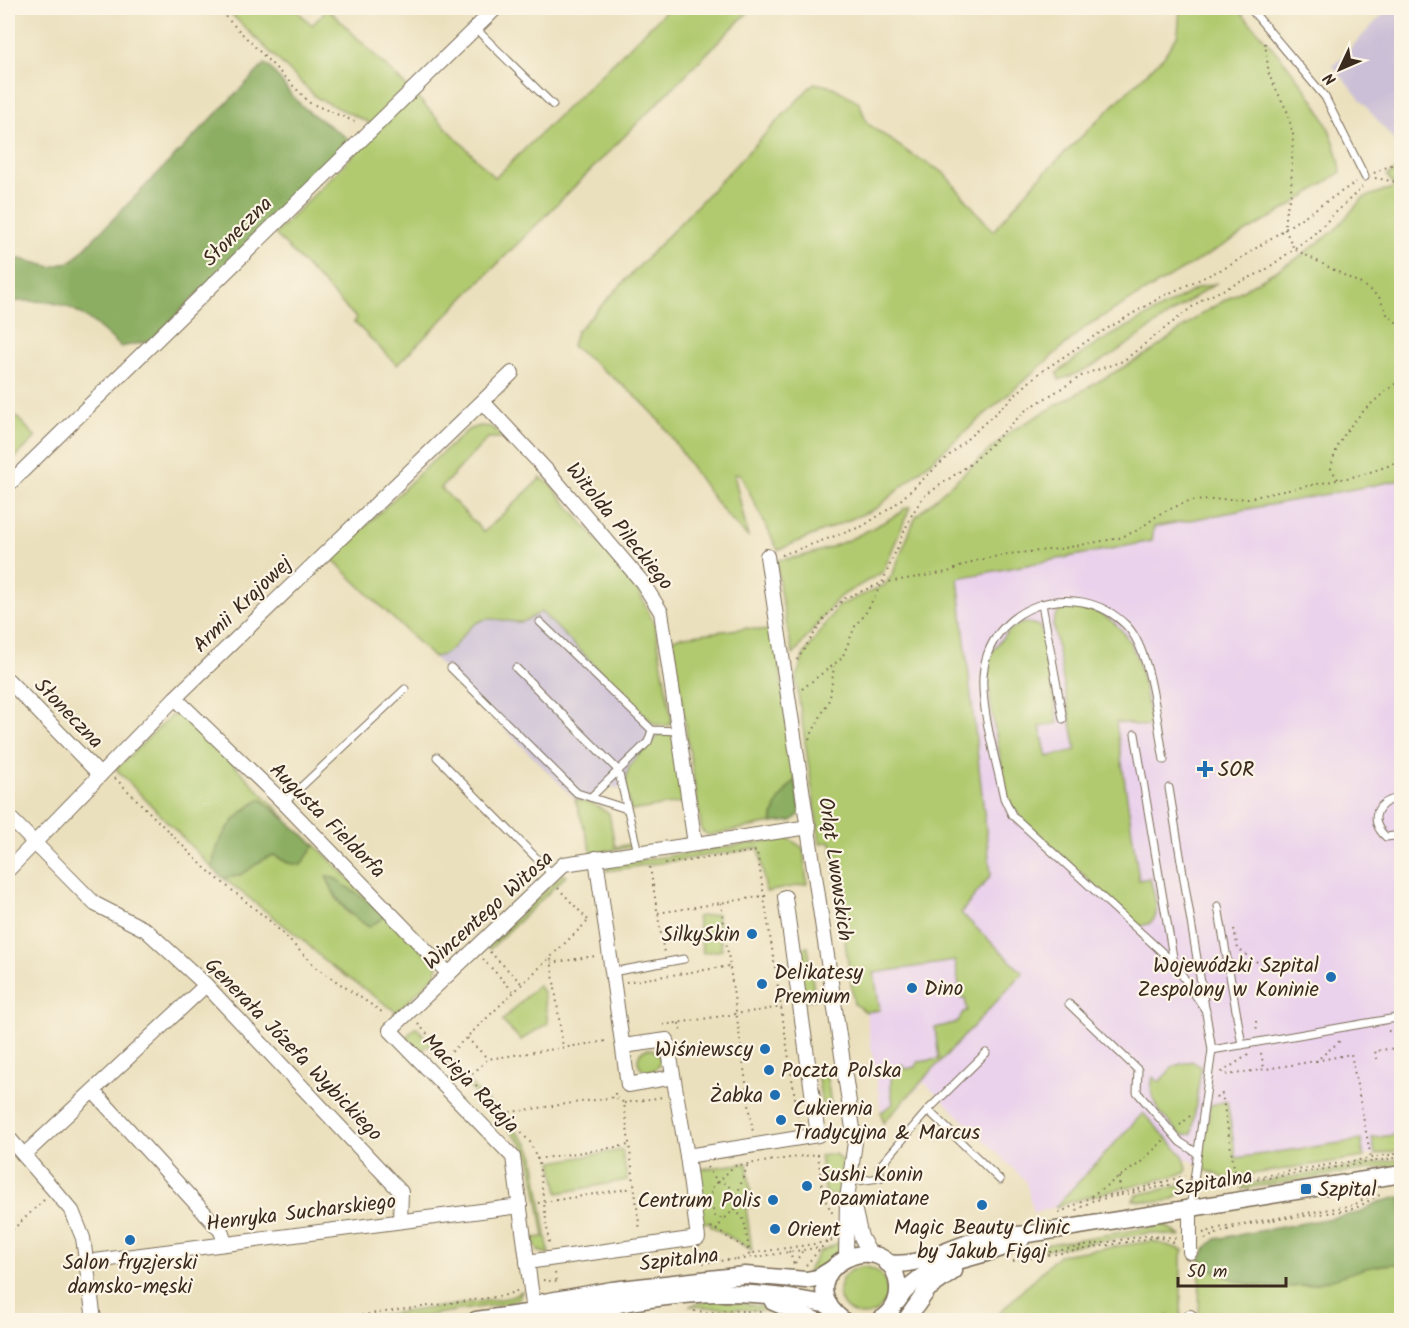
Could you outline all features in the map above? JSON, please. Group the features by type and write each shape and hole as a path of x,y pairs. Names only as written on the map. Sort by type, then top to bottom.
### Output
{"street":[{"name":"Słoneczna","path":"8,485 496,8"},
{"name":"Armii Krajowej","path":"8,870 175,698 512,374"},
{"name":"Witolda Pileckiego","path":"483,402 549,473 654,597 665,625 695,844"},
{"name":"Orląt Lwowskich","path":"767,556 810,827 855,1142 846,1257"},
{"name":"Słoneczna","path":"8,680 100,775"},
{"name":"Augusta Fieldorfa","path":"175,698 284,803 449,974"},
{"name":"Generała Józefa Wybickiego","path":"8,816 95,904 146,930 206,985 401,1192 400,1221"},
{"name":"Wincentego Witosa","path":"393,1027 564,864 810,827"},
{"path":"596,858 603,908 617,971 628,1084 673,1077"},
{"path":"687,1156 818,1135 785,897"},
{"path":"24,1155 206,985"},
{"name":"Macieja Rataja","path":"393,1027 513,1157 534,1312"},
{"path":"527,1262 698,1238 687,1156 667,1040 623,1046"},
{"path":"94,1092 221,1231 225,1243"},
{"path":"8,1137 72,1211 83,1238 94,1320"},
{"name":"Szpitalna","path":"887,1263 906,1264 978,1240 1012,1233 1032,1234 1401,1174"},
{"name":"Orląt Lwowskich","path":"850,1186 861,1237 870,1254"},
{"name":"Henryka Sucharskiego","path":"87,1262 520,1206"},
{"path":"1190,1209 1190,1244"},
{"name":"Szpitalna","path":"887,1316 904,1290 918,1278 955,1261 1014,1244 1032,1234"},
{"path":"906,1320 928,1289 988,1250"},
{"path":"846,1257 870,1254 887,1263 898,1283 887,1316"},
{"name":"Szpitalna","path":"615,1306 745,1275 806,1280 817,1278 846,1257"},
{"path":"832,1269 826,1285 829,1305 843,1320"},
{"name":"Szpitalna","path":"476,1320 534,1312 547,1317 703,1293 747,1293 798,1298 829,1305"},
{"path":"747,1293 795,1310 815,1320"}],"lane":[{"path":"1250,8 1325,97 1365,177"},
{"path":"475,28 553,105"},
{"path":"1164,760 1148,677 1138,644 1127,626 1091,604 1072,598 1042,604 1020,613 1005,628 989,650 983,677 1004,798 1012,814 1174,963 1206,1011"},
{"path":"1042,604 1063,719"},
{"path":"540,622 652,730 680,731"},
{"path":"451,668 577,793 627,809"},
{"path":"516,668 618,770 638,852"},
{"path":"284,803 405,689"},
{"path":"591,797 648,742 652,730"},
{"path":"1136,734 1174,963"},
{"path":"437,757 553,875"},
{"path":"1169,788 1212,1050 1190,1209"},
{"path":"1401,798 1387,802 1377,811 1374,820 1378,829 1386,837 1401,835"},
{"path":"1218,906 1242,1045"},
{"path":"617,971 684,959"},
{"path":"1069,1004 1138,1070 1137,1092 1180,1142 1197,1153"},
{"path":"1212,1050 1259,1045 1401,1017"},
{"path":"850,1186 880,1178 880,1166 928,1110 986,1053"},
{"path":"928,1110 1000,1180"}],"path":[{"path":"217,8 310,103 372,128"},
{"path":"1264,26 1269,75 1287,111 1293,134 1291,193 1285,215 1286,229 1294,249 1363,285 1379,297 1387,314 1401,327"},
{"path":"767,556 784,555 803,549 871,521 895,505 1038,374 1093,337 1161,297 1230,266 1365,177 1401,160"},
{"path":"1365,177 1401,183"},
{"path":"789,698 842,658 856,624 864,616 882,583 911,516 923,497 973,462 1026,410 1085,374 1123,361 1201,300 1264,271 1294,249 1350,201 1361,189 1365,177"},
{"path":"1338,479 1331,470 1334,452 1353,423 1377,398 1401,379"},
{"path":"786,678 825,617 845,598 882,583 948,572 974,561 1008,554 1059,549 1119,538 1138,530 1161,513 1189,501 1249,498 1391,465 1401,457"},
{"path":"798,757 830,698 834,666"},
{"path":"100,775 114,777 127,788 206,870 272,922 318,969 384,1012 393,1027"},
{"path":"650,867 664,957"},
{"path":"658,914 764,896"},
{"path":"721,903 754,1138"},
{"path":"443,1060 603,908"},
{"path":"1234,929 1238,949 1260,963 1261,969"},
{"path":"478,946 522,984"},
{"path":"478,946 514,992"},
{"path":"551,963 595,956"},
{"path":"550,957 563,1048"},
{"path":"617,971 623,982 730,966"},
{"path":"660,1026 781,1007"},
{"path":"1316,1061 1351,1032 1350,1026"},
{"path":"466,1037 488,1059"},
{"path":"464,1082 488,1059 608,1041"},
{"path":"1264,1069 1259,1045 1222,1072 1228,1075 1316,1061 1352,1054 1371,1158"},
{"path":"1377,1059 1375,1051 1401,1047"},
{"path":"1222,1094 1236,1180"},
{"path":"624,1103 677,1095"},
{"path":"504,1113 615,1096"},
{"path":"1089,1198 1140,1163 1196,1111"},
{"path":"537,1159 629,1145"},
{"path":"1202,1173 1236,1180 1401,1153"},
{"path":"724,1219 715,1216 710,1200 713,1186 734,1166 818,1154 823,1196 835,1221"},
{"path":"735,1202 748,1164"},
{"path":"707,1167 718,1182 726,1183 730,1187 735,1209 744,1220 749,1250"},
{"path":"1119,1177 1120,1193"},
{"path":"538,1203 634,1188"},
{"path":"1190,1244 1181,1239 1150,1235 1005,1261 1158,1237 1190,1244 1218,1232 1354,1209 1379,1193 1354,1205 1219,1228 1190,1244"},
{"path":"8,1234 49,1196"},
{"path":"716,1230 735,1209"},
{"path":"795,1264 807,1246"},
{"path":"326,1320 503,1296 531,1287"},
{"path":"770,1316 687,1309 773,1313"},
{"path":"628,1318 644,1316 635,1320"}],"shaded area":[{"path":"1389,8 1401,8 1401,149 1333,66"},
{"path":"1401,480 1401,1150 1225,1178 1184,1157 1143,1113 1055,1207 1033,1213 1026,1181 924,1082 883,1123 859,966 961,913 991,875 958,578 1153,541 1154,527"},
{"path":"509,579 661,734 630,763 624,784 618,789 608,785 591,803 575,799 433,657"}],"green space":[{"path":"225,8 294,8 312,25 328,9 408,88 372,124 317,98"},
{"path":"669,8 752,8 397,365 354,322 357,319 275,234 414,94 495,178"},
{"path":"1180,8 1237,8 1302,83 1316,104 1336,148 1341,172 1289,207 1088,325 877,508 778,550 740,474 734,474 748,537 712,497 653,413 620,383 572,346 576,332 814,83 833,87 859,102 867,123 911,154 943,172 993,231 1038,179 1164,56 1178,34"},
{"path":"265,64 301,105 351,141 150,341 121,347 94,323 70,308 44,302 8,302 8,256 52,267 72,261"},
{"path":"1401,167 1401,480 1154,527 1152,541 958,578 991,875 961,913 1023,973 883,1123 881,1112 893,1104 891,1081 894,1071 903,1064 905,1069 916,1067 918,1062 939,1059 935,1028 958,1022 963,1012 967,1011 965,998 961,998 955,961 874,973 880,1010 866,1012 854,1004 831,842 820,843 796,680 804,654 838,606 885,585 893,573 916,516 1011,431 1152,351 1203,313 1296,259 1334,231 1363,198 1396,187 1387,176"},
{"path":"1217,283 1119,350 1079,373 1059,380 1057,373 1091,347 1198,288"},
{"path":"8,408 36,437 8,465"},
{"path":"480,426 491,427 504,438 488,438 441,488 484,532 541,478 549,483 637,588 655,626 672,721 667,726 654,724 541,612 521,622 483,620 469,628 448,651 433,657 332,559 423,470 468,430"},
{"path":"910,507 883,572 839,597 793,655 780,591 777,560 809,554 842,543"},
{"path":"1070,606 1093,611 1111,620 1124,633 1133,648 1144,686 1151,727 1116,722 1139,880 1150,878 1156,901 1156,915 1148,924 1139,926 1025,822 1012,806 1007,794 991,704 989,669 991,656 994,649 1014,627 1024,623 1039,626 1043,635 1058,723 1040,727 1047,757 1076,750 1053,625 1058,612"},
{"path":"746,628 775,632 795,780 780,800 772,823 708,835 702,831 672,640 678,637"},
{"path":"172,715 188,718 287,819 261,799 243,811 222,838 214,858 213,869 116,769"},
{"path":"661,734 671,734 677,743 685,802 631,811 626,784 630,767 641,752"},
{"path":"795,780 801,813 792,821 772,823 780,800"},
{"path":"261,799 315,845 301,865 288,863 274,855 260,861 240,875 223,878 213,869 217,848 235,820"},
{"path":"575,799 591,803 609,813 615,847 630,844 631,847 592,853"},
{"path":"788,838 803,848 807,884 766,892 759,848 606,871 610,865"},
{"path":"315,845 438,966 436,974 397,1012 327,963 303,940 223,878 240,875 260,861 274,855 288,863 301,865","holes":["326,876 336,879 368,904 350,915 337,900"]},
{"path":"563,873 566,876 490,949 487,947"},
{"path":"326,876 336,879 384,913 384,917 369,927 361,922 343,905"},
{"path":"717,914 722,950 703,953 697,917"},
{"path":"808,947 815,999 805,1000 797,949"},
{"path":"538,985 543,992 548,1023 521,1040 502,1021"},
{"path":"416,1027 529,1145 534,1157 549,1254 538,1251 532,1238 544,1237 531,1160 525,1147 428,1045 420,1052 406,1037"},
{"path":"649,1049 657,1052 660,1060 657,1068 649,1071 641,1068 638,1060 641,1052"},
{"path":"1192,1061 1201,1067 1192,1134 1182,1135 1158,1109 1151,1086 1153,1077 1159,1082 1174,1066"},
{"path":"825,1065 831,1104 822,1105 816,1067"},
{"path":"1227,1101 1236,1158 1361,1140 1364,1157 1225,1178 1201,1168 1210,1105"},
{"path":"1143,1113 1184,1157 1187,1169 1185,1173 1055,1207"},
{"path":"1401,1134 1401,1150 1375,1155 1372,1138"},
{"path":"622,1150 627,1180 558,1193 552,1162"},
{"path":"835,1154 844,1163 840,1194 828,1196 825,1191 820,1156"},
{"path":"1401,1159 1401,1164 1242,1189 1243,1185"},
{"path":"747,1163 753,1206 746,1208 752,1250 711,1226 710,1222 701,1223 694,1170"},
{"path":"1183,1185 1176,1197 1170,1200 1155,1202 1133,1200 1136,1195"},
{"path":"1401,1197 1401,1264 1372,1267 1311,1284 1277,1287 1260,1286 1227,1277 1200,1259 1207,1247 1216,1239 1358,1213 1379,1202"},
{"path":"1164,1225 1181,1236 1149,1233 1017,1255 1038,1246"},
{"path":"842,1241 841,1248 834,1258 806,1274 819,1252"},
{"path":"1152,1241 1183,1250 1181,1256 1181,1320 1172,1320 1172,1317 1167,1316 1166,1320 992,1320 1059,1255"},
{"path":"1200,1259 1227,1277 1259,1286 1276,1287 1294,1287 1326,1281 1372,1267 1401,1264 1401,1320 1199,1320"},
{"path":"863,1267 880,1274 887,1291 880,1308 863,1315 846,1308 839,1291 846,1274"},
{"path":"522,1291 519,1298 508,1303 395,1320 345,1320 507,1298"},
{"path":"713,1299 776,1309 785,1312 689,1306"}],"place":[{"name":"SOR","path":"1205,769"},
{"name":"SilkySkin","path":"752,934"},
{"name":"Wojewódzki Szpital Zespolony w Koninie","path":"1331,977"},
{"name":"Delikatesy Premium","path":"762,984"},
{"name":"Dino","path":"912,988"},
{"name":"Wiśniewscy","path":"765,1049"},
{"name":"Poczta Polska","path":"769,1070"},
{"name":"Żabka","path":"775,1095"},
{"name":"Cukiernia Tradycyjna & Marcus","path":"781,1120"},
{"name":"Sushi Konin Pozamiatane","path":"807,1186"},
{"name":"Szpital","path":"1306,1189"},
{"name":"Centrum Polis","path":"773,1200"},
{"name":"Magic Beauty Clinic by Jakub Figaj","path":"982,1205"},
{"name":"Orient","path":"775,1229"},
{"name":"Salon fryzjerski damsko-męski","path":"130,1240"}]}
